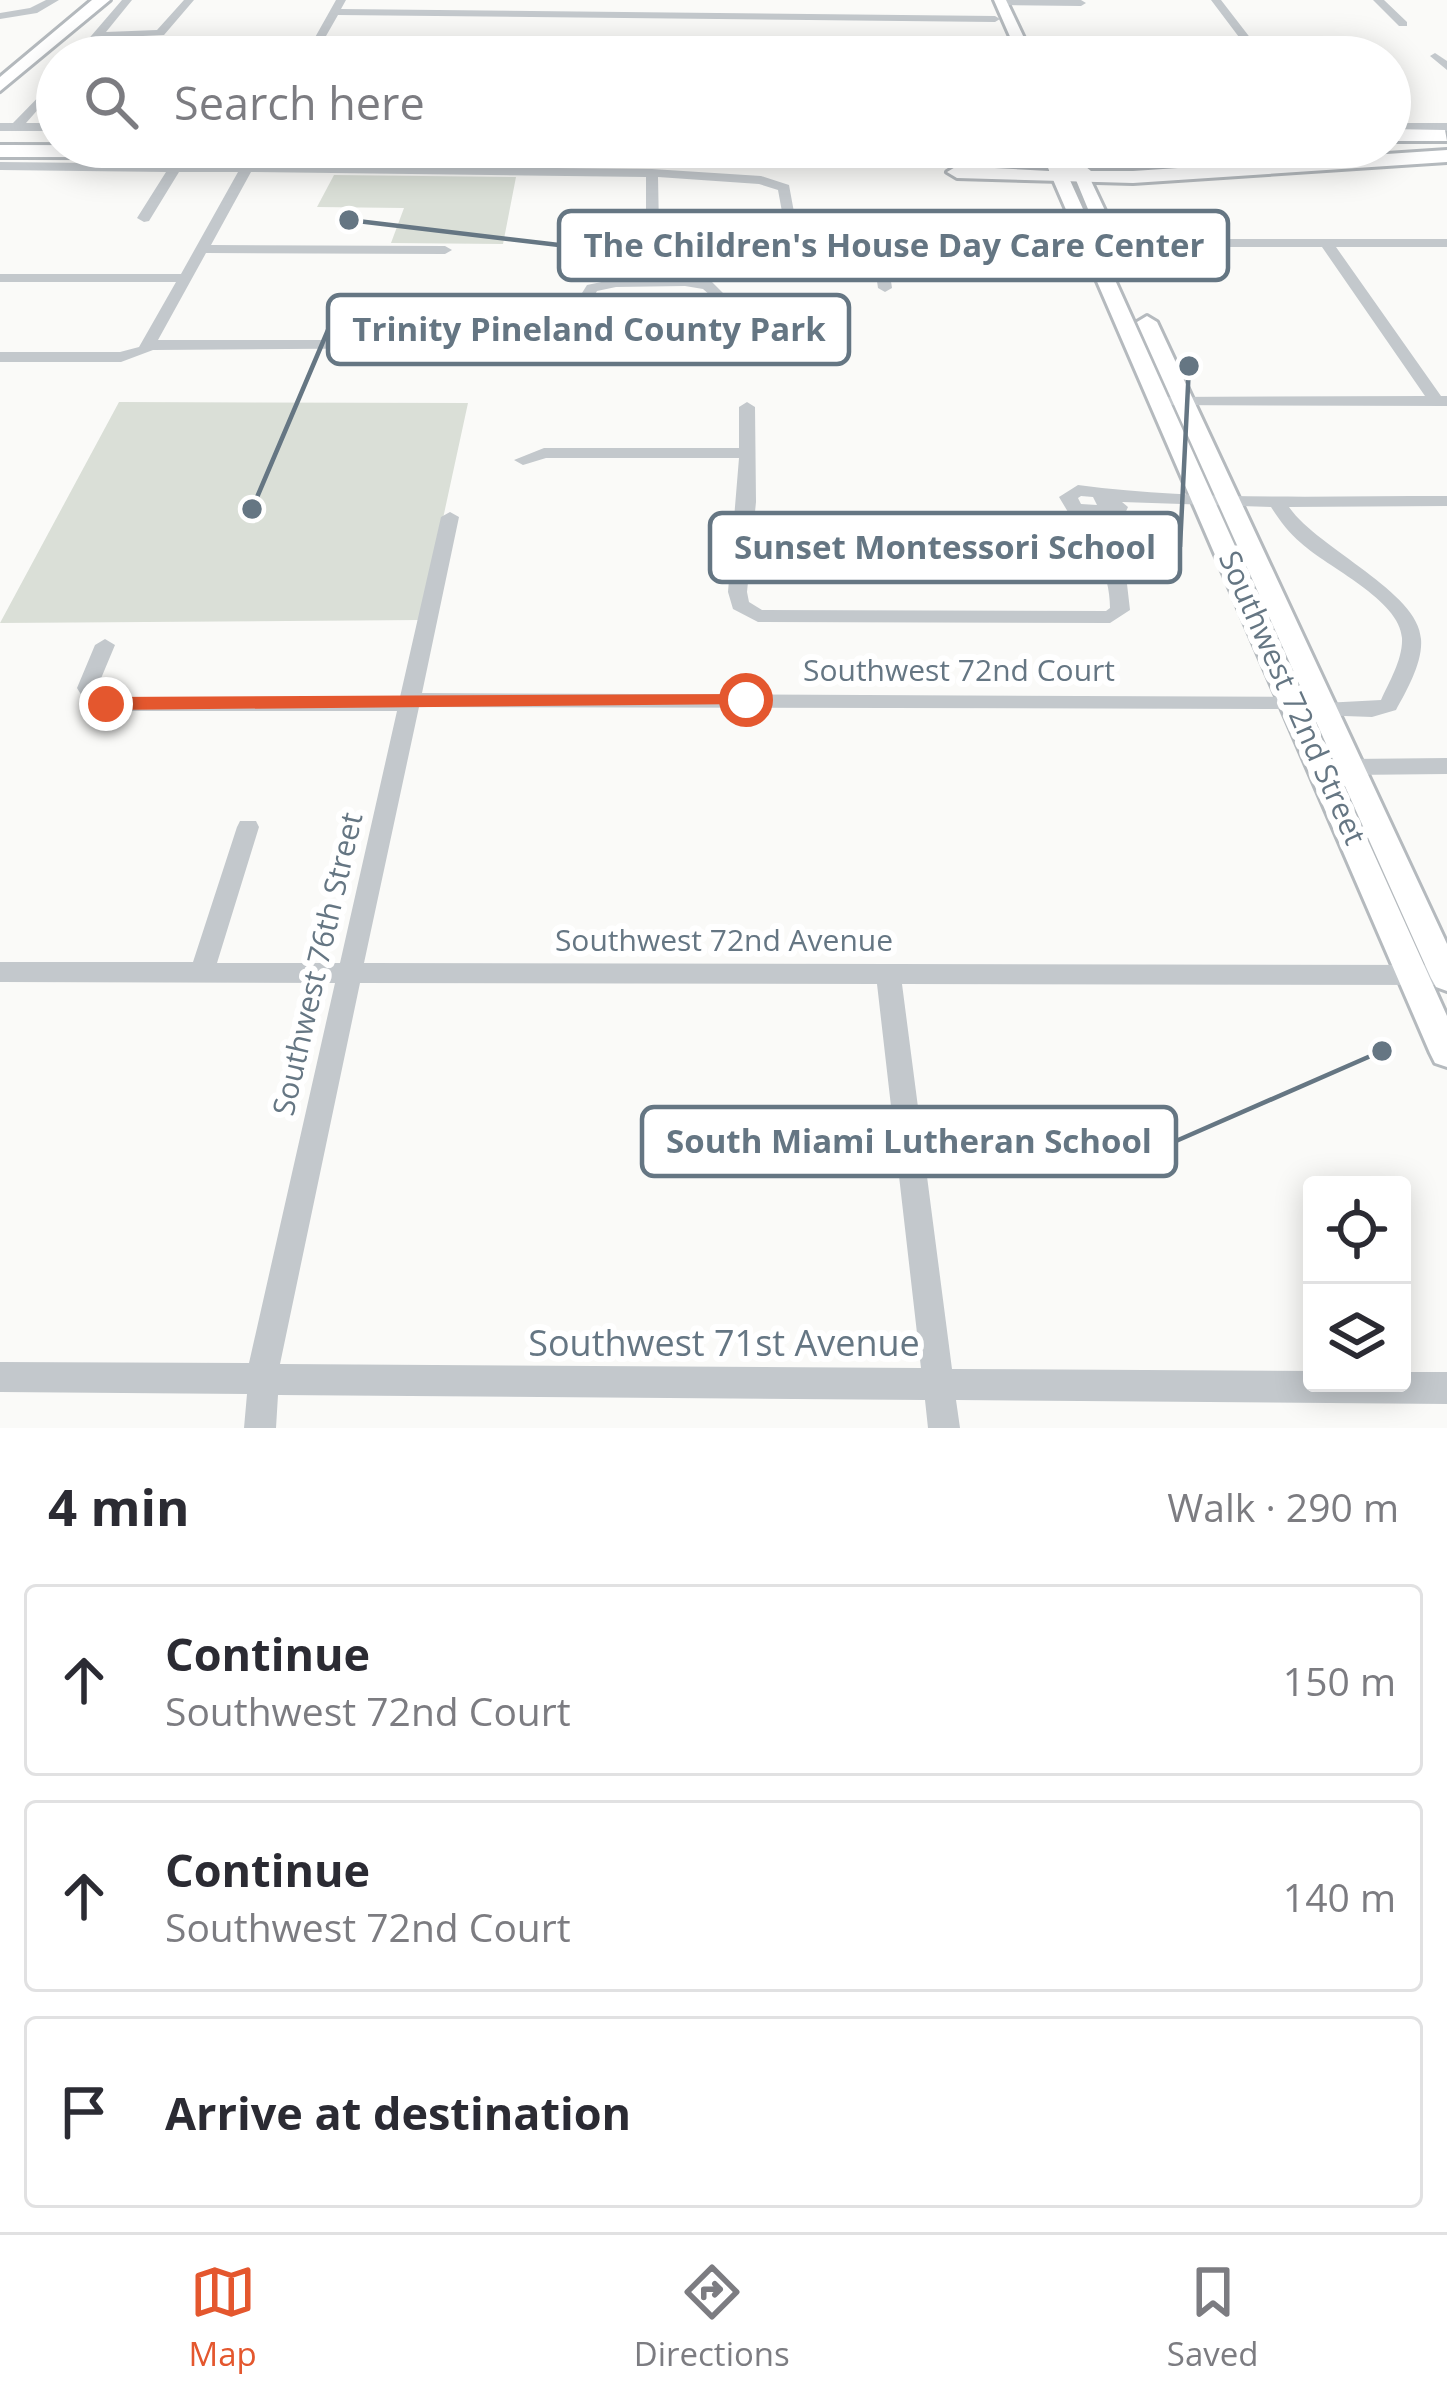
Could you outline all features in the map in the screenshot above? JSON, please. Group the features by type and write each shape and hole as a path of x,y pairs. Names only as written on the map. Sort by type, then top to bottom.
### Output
{"highway":[{"path":"42,36 86,0"},
{"path":"59,36 102,0"},
{"path":"0,70 36,41"},
{"path":"0,86 36,56"},
{"path":"1411,138 1447,146"},
{"path":"1411,148 1447,146"},
{"path":"1411,150 1447,146"},
{"path":"0,151 36,151"},
{"path":"841,168 1007,176 1090,168"},
{"path":"1074,169 1133,177 1224,168"},
{"path":"1007,176 1047,185 1070,197"},
{"path":"1093,201 1104,188 1133,177"}],"main road":[{"path":"996,1 1006,36"},
{"path":"1002,19 1013,36"},
{"name":"Southwest 72nd Street","path":"1074,169 1070,197 1102,244 1218,502 1350,767 1438,976 1447,1053"},
{"name":"Southwest 72nd Street","path":"1074,169 1093,201 1102,244"},
{"name":"Southwest 72nd Street","path":"1173,402 1193,472 1218,502 1289,693 1438,976"},
{"path":"1289,693 1324,710"}],"street":[{"path":"0,16 33,10 54,0"},
{"path":"97,35 127,0"},
{"path":"97,35 160,33 190,0"},
{"path":"321,36 342,0"},
{"path":"493,17 498,0"},
{"path":"1216,0 1244,36"},
{"path":"1378,0 1403,24"},
{"path":"996,1 1082,3"},
{"path":"334,12 1002,19"},
{"path":"1436,56 1447,67"},
{"path":"0,127 8,134 36,104"},
{"path":"1411,131 1447,127"},
{"path":"0,166 36,166"},
{"path":"144,218 175,168 652,173 777,184 786,194 792,236 809,242 1447,243"},
{"path":"144,350 247,169"},
{"path":"652,173 653,282"},
{"path":"878,243 885,288"},
{"path":"1327,244 1441,401"},
{"path":"202,249 445,250"},
{"path":"0,278 187,278"},
{"path":"653,282 699,283 715,290 719,332 709,351 685,356 591,353 579,341 590,290 605,284 653,282"},
{"path":"0,357 417,345"},
{"path":"1173,402 1441,401"},
{"path":"747,407 747,507 736,558 738,598 740,605 758,616 1105,618 1121,605 1109,545 1110,503"},
{"path":"523,460 544,452 747,453"},
{"path":"1109,545 1083,512 1177,490 1193,472"},
{"path":"1147,497 1218,502 1447,501"},
{"path":"1110,503 1182,507 1218,502"},
{"path":"1277,502 1304,541 1394,605 1412,636 1406,667 1389,705 1372,710 1324,710"},
{"name":"Southwest 76th Street","path":"260,1428 264,1379 450,517"},
{"name":"Southwest 72nd Court","path":"105,646 88,683 95,701 1289,693"},
{"path":"1350,767 1447,766"},
{"path":"202,972 248,827"},
{"name":"Southwest 72nd Avenue","path":"0,972 1438,976"},
{"path":"888,975 944,1428"},
{"name":"Southwest 71st Avenue","path":"0,1377 1447,1388"}],"shaded area":[{"path":"334,175 516,177 503,244 391,243 404,208 317,207"},
{"path":"119,402 468,403 421,620 0,623"}],"place":[{"name":"The Children's House Day Care Center","path":"349,220"},
{"name":"Sunset Montessori School","path":"1189,366"},
{"name":"Trinity Pineland County Park","path":"252,509"},
{"name":"South Miami Lutheran School","path":"1382,1051"}],"route":[{"path":"106,704 746,700"}]}
